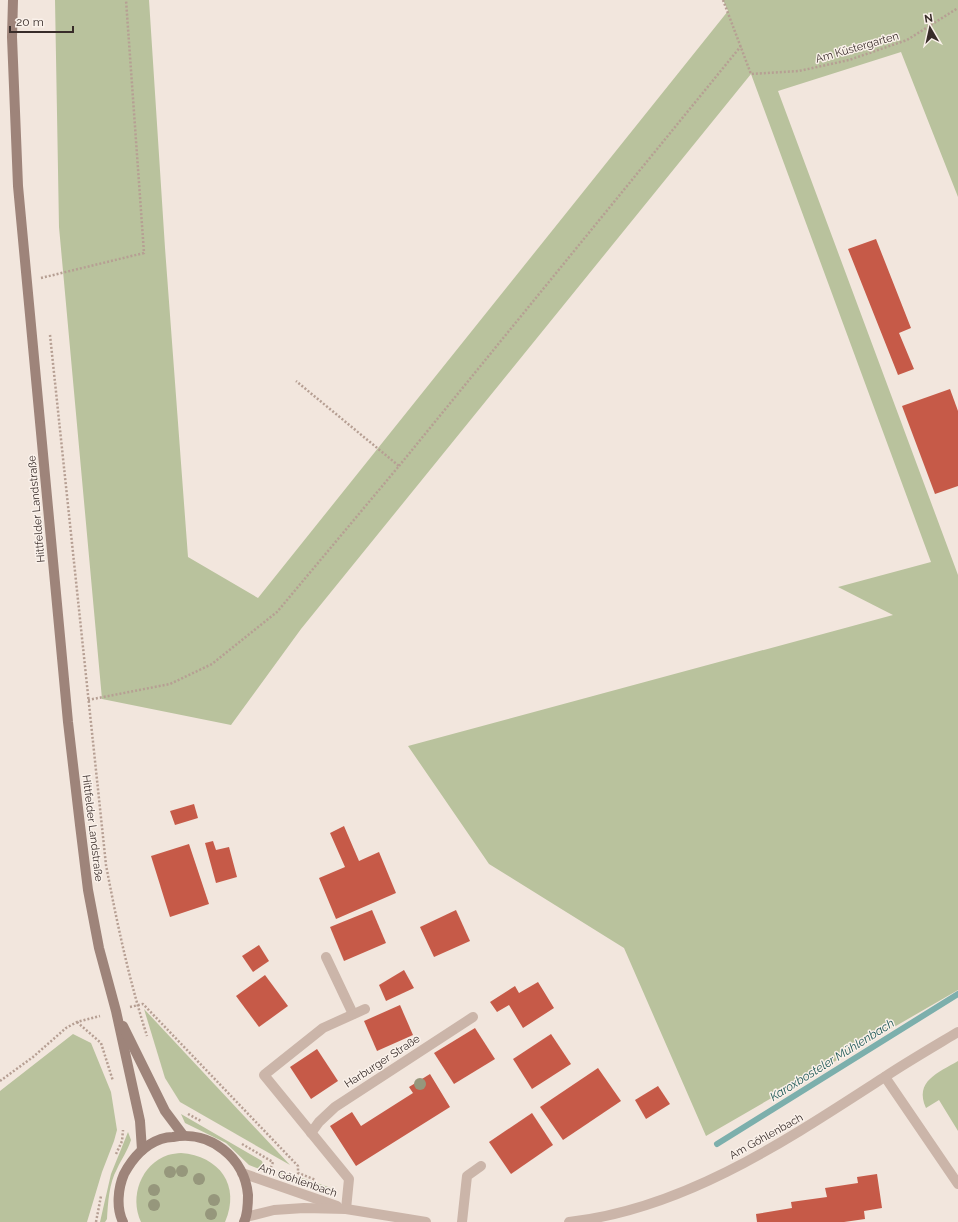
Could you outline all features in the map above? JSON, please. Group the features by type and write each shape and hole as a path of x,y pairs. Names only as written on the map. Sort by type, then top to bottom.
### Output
{"main road":[{"name":"Hittfelder Landstraße","path":"13,0 12,38 18,186 68,722 88,890 99,948 116,1011 140,1121 142,1150"},
{"name":"Hittfelder Landstraße","path":"116,1011 165,1111 183,1135"},
{"path":"121,1221 118,1200 121,1181 130,1164 142,1150 161,1139 183,1135 201,1137 218,1145 232,1157 242,1173 247,1187 248,1202 245,1219"}],"street":[{"path":"326,957 353,1014"},
{"path":"346,1209 349,1179 264,1075 323,1028 365,1009"},
{"name":"Harburger Straße","path":"311,1133 319,1122 334,1107 473,1017"},
{"name":"Am Göhlenbach","path":"569,1222 604,1220 680,1193 727,1172 817,1121 958,1032"},
{"path":"885,1077 958,1184"},
{"path":"462,1222 467,1176 481,1166"},
{"name":"Am Göhlenbach","path":"242,1173 346,1209"},
{"name":"Am Göhlenbach","path":"245,1219 274,1210 304,1208 346,1209 424,1222"}],"path":[{"path":"27,281 144,253 126,0"},
{"path":"88,700 170,684 212,664 277,612 399,466 741,46 723,0"},
{"name":"Am Küstergarten","path":"741,46 751,74 799,71 848,60 907,40 958,8"},
{"path":"43,270 44,278"},
{"path":"49,332 106,865 118,927 138,1005 144,1004 298,1166 298,1173 319,1181"},
{"path":"296,381 399,466"},
{"path":"0,1081 32,1057 66,1028 77,1022 116,1011"},
{"path":"77,1022 101,1043 116,1088"}],"green space":[{"path":"55,0 149,0 165,248 188,557 258,598 728,11 723,0 958,0 958,197 901,52 778,91 958,575 958,990 706,1136 624,948 489,864 408,746 893,615 838,587 931,562 751,74 301,629 231,725 102,699 59,227"},
{"path":"144,1009 290,1165 180,1102 165,1078"},
{"path":"73,1034 91,1043 111,1092 117,1130 102,1172 87,1222 0,1222 0,1091"},
{"path":"958,1061 958,1131 939,1100 926,1108 923,1099 923,1091 930,1079"},
{"path":"181,1114 262,1161 265,1171 249,1165 226,1143 185,1123"},
{"path":"128,1132 131,1140 112,1180 109,1193 107,1219 105,1222 100,1222 111,1174"},
{"path":"181,1153 194,1155 206,1160 216,1166 223,1175 228,1185 230,1196 229,1209 225,1222 141,1222 136,1202 137,1192 144,1174 159,1159 168,1155"},
{"path":"279,1170 334,1189 334,1192 277,1177"}],"building":[{"path":"876,239 911,328 899,333 914,369 898,375 848,249"},
{"path":"950,389 958,411 958,486 935,494 902,406"},
{"path":"194,804 198,818 175,825 170,811"},
{"path":"344,826 359,861 379,852 396,893 336,919 319,878 345,867 330,833"},
{"path":"213,841 216,850 229,847 237,877 216,883 205,843"},
{"path":"189,844 209,904 170,917 151,856"},
{"path":"372,910 386,943 344,961 330,927"},
{"path":"456,910 470,941 434,957 420,927"},
{"path":"259,945 269,961 253,972 242,956"},
{"path":"404,970 414,988 386,1001 379,985"},
{"path":"265,975 288,1006 259,1027 236,996"},
{"path":"538,982 554,1008 523,1028 509,1005 497,1012 490,1002 515,986 519,993"},
{"path":"400,1005 413,1035 377,1051 364,1021"},
{"path":"475,1028 495,1059 454,1084 434,1053"},
{"path":"551,1034 571,1064 532,1089 513,1059"},
{"path":"317,1049 338,1081 311,1099 290,1067"},
{"path":"598,1068 621,1101 563,1140 540,1107"},
{"path":"430,1074 450,1107 356,1166 330,1126 352,1112 361,1126 413,1093 409,1087"},
{"path":"658,1086 670,1104 646,1119 635,1100"},
{"path":"532,1113 553,1145 511,1174 489,1142"},
{"path":"877,1174 882,1208 864,1211 865,1219 844,1222 757,1222 756,1214 792,1208 791,1202 827,1197 825,1188 858,1183 857,1177"}],"waterway":[{"name":"Karoxbosteler Mühlenbach","path":"717,1144 958,994"}]}
